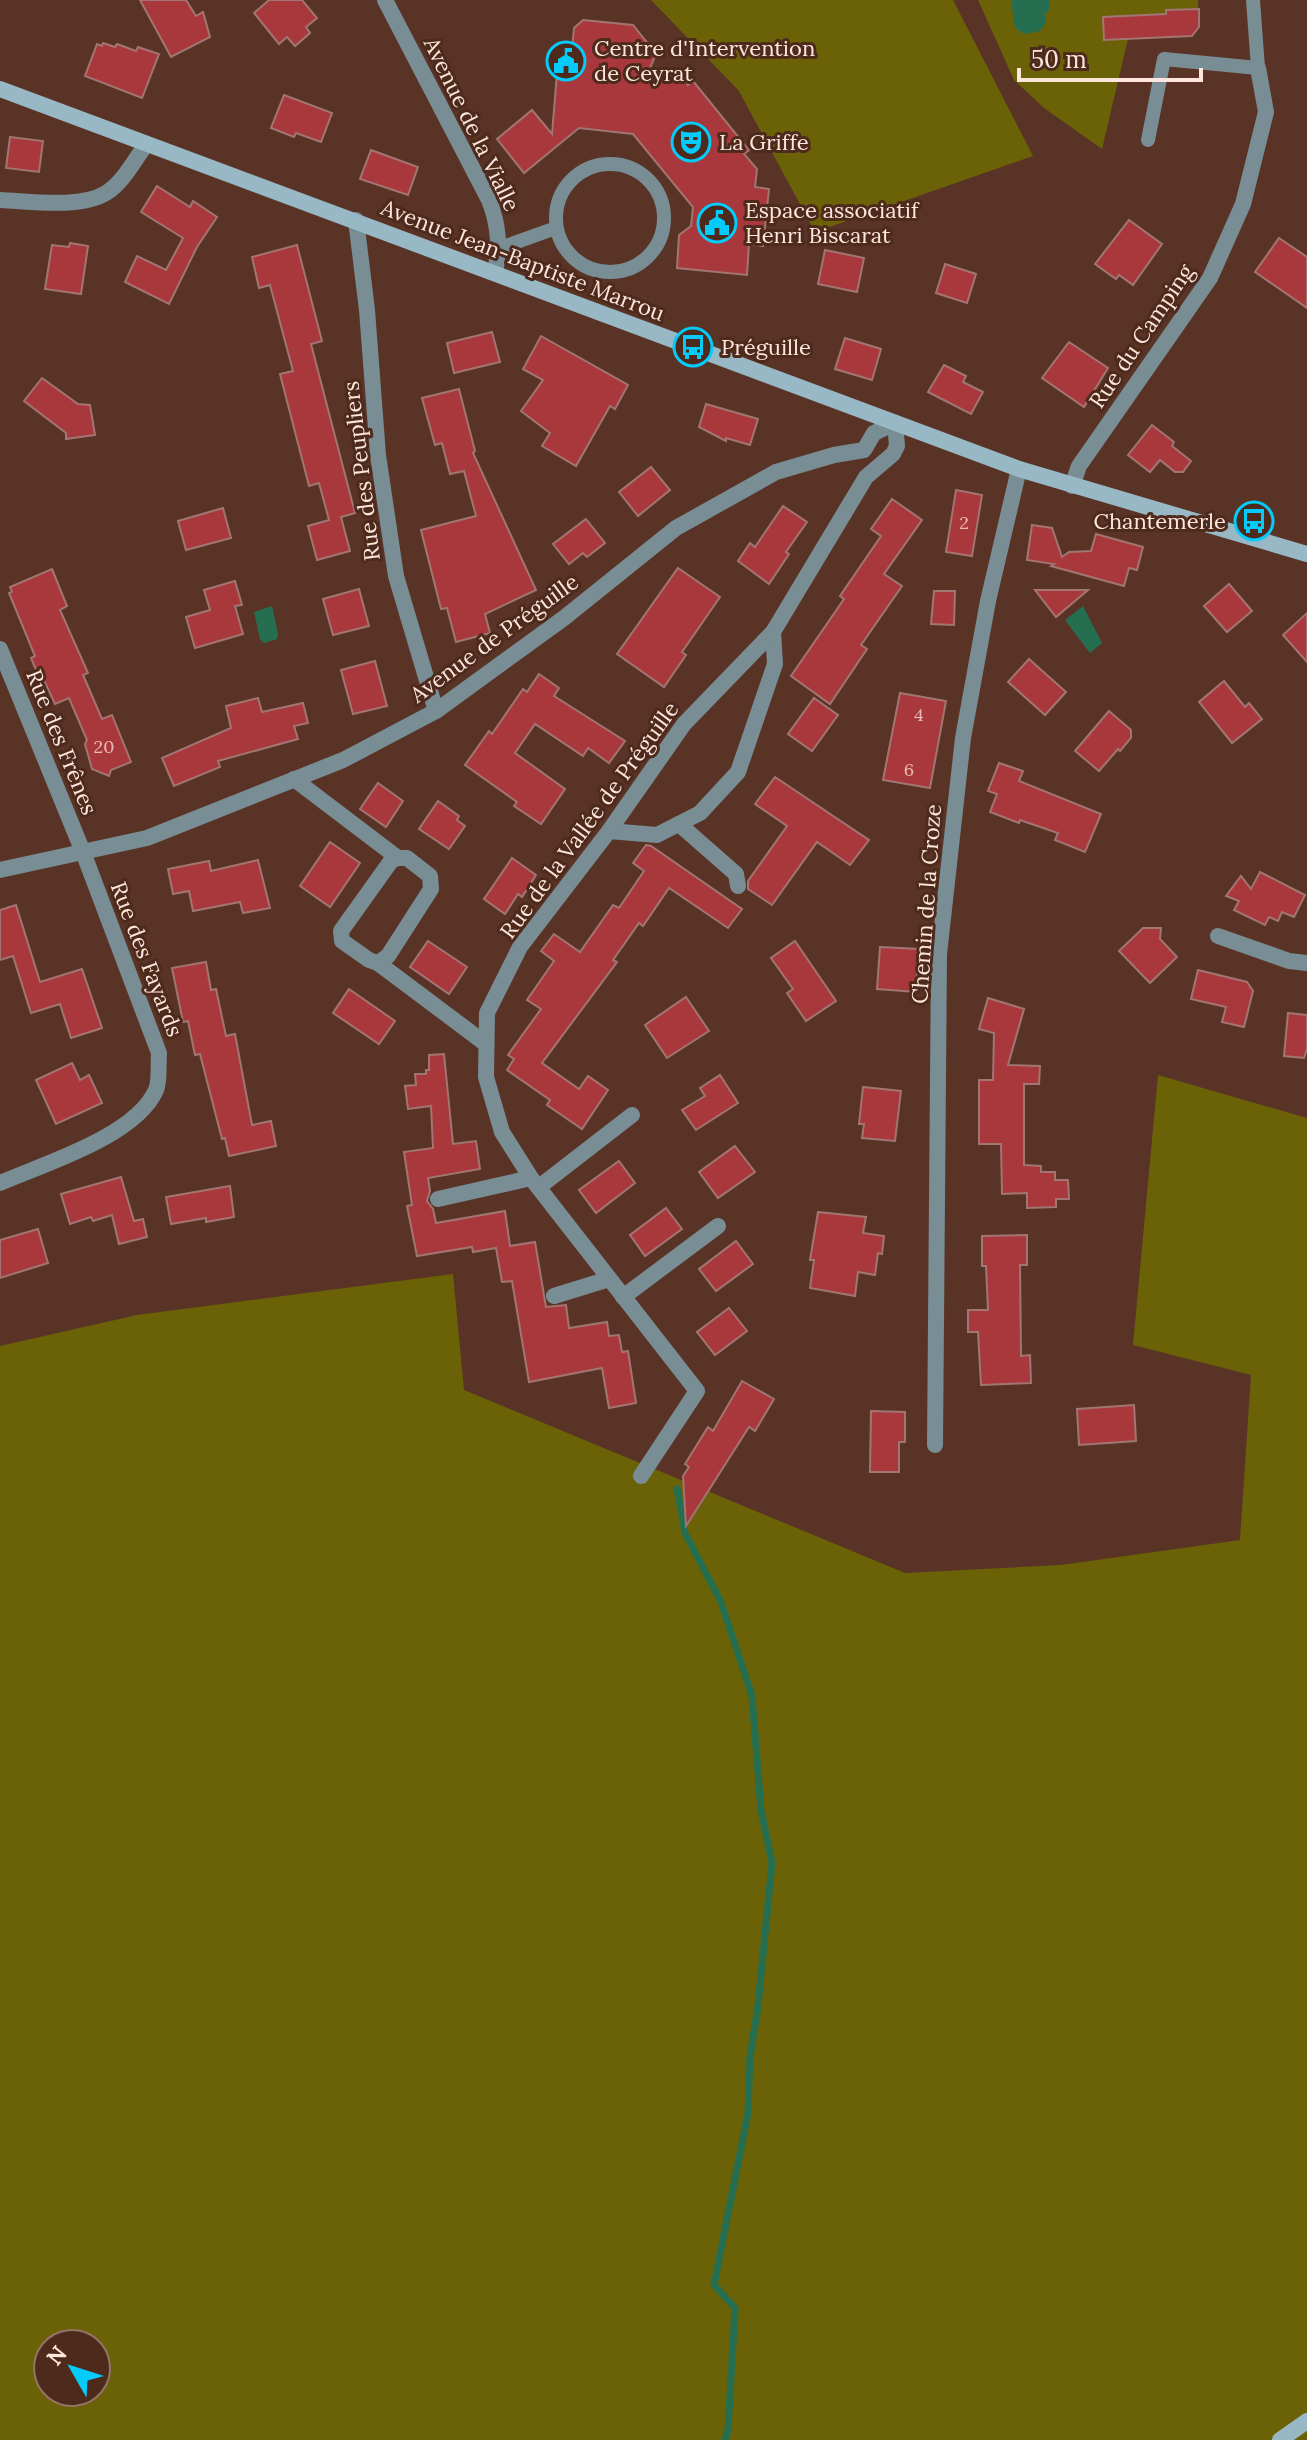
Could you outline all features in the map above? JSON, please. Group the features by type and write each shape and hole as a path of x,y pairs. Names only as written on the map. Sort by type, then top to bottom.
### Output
{"main road":[{"name":"Avenue Jean-Baptiste Marrou","path":"0,89 1019,469 1307,554"},
{"path":"1280,2440 1307,2421"}],"street":[{"name":"Avenue de la Vialle","path":"385,0 489,200 498,225 500,248 495,273"},
{"name":"Rue du Camping","path":"1072,486 1079,466 1210,278 1243,204 1266,112 1258,68"},
{"path":"0,200 86,200 106,193 121,179 146,145"},
{"name":"Rue des Peupliers","path":"356,220 367,310 378,455 396,576 436,711"},
{"path":"866,477 864,450 874,433 895,423"},
{"name":"Rue de la Vallée de Préguille","path":"641,1476 697,1391 535,1183 502,1132 486,1077 487,1013 520,947 609,831 684,724 773,632 866,477 893,454 897,446 895,423"},
{"name":"Avenue de Préguille","path":"0,870 147,838 343,760 436,711 564,618 676,528 776,472 834,455 864,450"},
{"name":"Chemin de la Croze","path":"935,1445 939,954 967,711 1019,469"},
{"path":"609,831 657,835 700,813 738,772 775,664 773,632"},
{"name":"Rue des Frênes","path":"0,649 83,852"},
{"path":"294,779 398,858"},
{"path":"679,824 736,874 738,886"},
{"name":"Rue des Fayards","path":"0,1183 117,1132 136,1117 157,1089 159,1053 83,852"},
{"path":"378,963 388,956 431,889 430,876 407,858 391,861 341,931 342,941 378,963 486,1044"},
{"path":"1218,936 1289,961 1307,963"},
{"path":"438,1199 535,1183 632,1115"},
{"path":"623,1297 718,1226"},
{"path":"554,1296 609,1279"}],"lane":[{"path":"1148,140 1164,59 1258,68 1253,0"},
{"path":"597,165 628,166 641,173 652,183 662,202 662,233 654,251 640,264 625,271 594,271 578,263 566,251 556,228 556,207 564,188 579,173 597,165"},
{"path":"500,248 556,228"}],"shaded area":[{"path":"651,0 953,0 1033,156 815,232 739,91"},
{"path":"978,0 1198,0 1199,27 1192,36 1128,39 1102,149 1044,108 1014,80"},
{"path":"1011,0 1049,0 1049,11 1045,12 1045,24 1040,31 1024,34 1015,28"},
{"path":"272,606 277,639 264,643 260,639 254,612"},
{"path":"1083,606 1102,643 1090,653 1065,620"},
{"path":"1158,1075 1307,1118 1307,2440 0,2440 0,1346 137,1315 453,1274 464,1390 905,1573 1061,1565 1240,1540 1251,1375 1133,1345"}],"building":[{"path":"140,0 186,0 196,16 203,12 210,37 171,57"},
{"path":"269,0 302,0 317,18 306,27 310,33 295,46 287,37 279,44 254,13"},
{"path":"1199,9 1199,27 1192,36 1104,40 1103,17"},
{"name":"La Griffe","path":"583,20 633,25 656,54 650,68 676,70 688,85 693,81 749,150 744,154 757,169 755,187 769,189 763,246 749,244 747,275 677,268 679,235 691,226 693,207 633,134 579,128 524,173 497,139 532,110 552,134 559,49 572,50 574,28"},
{"path":"103,43 136,51 138,47 159,54 142,98 85,76 97,44 102,46"},
{"path":"284,95 332,113 321,142 296,133 294,137 271,128"},
{"path":"10,137 43,141 39,172 6,168"},
{"path":"371,150 418,167 408,195 360,179"},
{"path":"157,186 190,207 193,201 217,217 197,247 169,304 125,282 137,256 166,270 183,238 141,212"},
{"path":"1129,220 1162,244 1133,285 1119,275 1116,279 1095,264"},
{"path":"1279,238 1307,257 1307,308 1255,272"},
{"path":"70,243 88,246 81,294 45,289 52,245 69,247"},
{"path":"297,245 322,341 311,344 355,513 341,517 350,551 317,560 308,526 329,520 319,483 309,486 280,374 293,371 270,285 259,288 252,257"},
{"path":"825,250 864,258 857,292 818,284"},
{"path":"945,264 976,274 967,303 936,293"},
{"path":"492,332 500,362 454,373 447,343"},
{"path":"541,336 628,385 615,409 610,406 576,466 542,446 550,433 521,411 543,380 523,369"},
{"path":"845,338 881,349 872,380 835,369"},
{"path":"1069,342 1108,368 1084,407 1042,378"},
{"path":"944,365 966,376 963,382 983,392 971,414 928,392"},
{"path":"42,378 78,404 90,405 95,435 66,439 66,433 24,401"},
{"path":"459,389 473,453 536,590 485,614 490,633 456,642 447,608 441,609 421,530 476,516 464,471 450,474 442,443 435,445 422,398"},
{"path":"706,404 758,419 750,445 726,438 726,441 699,427"},
{"path":"1152,425 1174,442 1172,446 1191,461 1183,472 1175,472 1160,460 1150,472 1128,455"},
{"path":"651,467 670,490 638,516 619,492"},
{"path":"956,490 982,495 972,556 946,552"},
{"path":"892,499 922,520 884,574 902,586 861,645 867,649 830,704 791,676 844,599 840,596 881,536 871,529"},
{"path":"783,506 807,522 769,584 738,561 750,543 755,547"},
{"path":"223,508 231,538 186,550 178,521"},
{"path":"586,519 605,543 587,557 583,553 569,564 553,544"},
{"path":"1032,525 1052,528 1062,557 1069,552 1091,551 1096,534 1143,547 1137,570 1129,568 1124,586 1051,566 1054,564 1027,560"},
{"path":"678,568 720,597 682,652 686,655 664,687 617,654"},
{"path":"52,569 67,606 60,610 88,673 83,675 102,719 112,715 131,762 111,770 109,776 92,769 85,744 87,740 69,698 55,704 42,676 39,677 31,658 35,656 9,593 12,592 10,587"},
{"path":"235,581 242,605 235,606 243,634 195,648 186,617 210,610 204,590"},
{"path":"1229,584 1252,611 1227,632 1204,606"},
{"path":"359,589 369,626 333,635 323,599"},
{"path":"1035,590 1088,590 1056,617"},
{"path":"934,591 955,591 954,625 931,624"},
{"path":"1307,613 1307,662 1283,635"},
{"path":"1029,659 1066,692 1045,715 1008,682"},
{"path":"375,661 387,706 353,714 341,670"},
{"path":"539,674 559,688 554,696 625,741 609,763 588,748 583,756 535,724 515,753 565,789 541,824 514,806 517,802 465,765 489,731 492,734 523,689 527,692"},
{"path":"1224,681 1245,707 1249,703 1262,719 1232,743 1199,702"},
{"path":"900,693 946,701 930,788 883,780"},
{"path":"258,698 262,712 303,703 308,723 294,726 298,739 218,761 220,767 174,786 162,758 231,728 226,706"},
{"path":"814,698 838,715 812,751 788,734"},
{"path":"1109,711 1131,730 1131,738 1099,771 1075,751"},
{"path":"999,763 1023,771 1019,781 1101,814 1085,852 1055,840 1058,833 990,812 997,794 988,791"},
{"path":"775,777 869,840 850,865 817,842 772,905 748,889 748,881 787,826 755,804"},
{"path":"378,783 403,801 386,827 360,809"},
{"path":"438,801 459,816 457,820 465,826 449,849 419,829"},
{"path":"330,842 360,863 330,907 300,886"},
{"path":"646,845 742,909 728,928 669,888 643,926 639,923 613,960 617,962 542,1063 579,1089 588,1076 608,1090 582,1129 547,1105 550,1100 507,1070 514,1059 508,1055 541,1009 527,1000 554,961 541,951 554,934 580,952 613,905 619,908 644,871 633,863"},
{"path":"512,858 536,875 522,897 518,894 505,914 484,899"},
{"path":"258,860 270,908 243,913 240,902 193,911 189,891 173,894 168,869 209,861 211,871"},
{"path":"1260,872 1305,895 1294,917 1282,912 1278,921 1269,917 1265,925 1234,910 1239,901 1226,896 1241,876 1251,889"},
{"path":"16,905 40,982 82,969 102,1028 71,1038 60,1004 31,1013 13,956 0,960 0,910"},
{"path":"1143,928 1161,928 1160,939 1177,957 1150,983 1119,951"},
{"path":"428,941 467,967 449,994 410,967"},
{"path":"795,941 836,1001 806,1021 787,993 793,989 771,958"},
{"path":"880,947 919,949 916,992 877,989"},
{"path":"206,962 211,990 216,989 226,1036 235,1034 252,1125 271,1121 276,1146 229,1156 225,1138 222,1139 200,1054 195,1055 188,1021 183,1022 172,968"},
{"path":"1198,970 1247,982 1253,991 1244,1027 1222,1022 1226,1007 1191,999"},
{"path":"349,989 395,1021 379,1044 333,1013"},
{"path":"686,997 709,1031 667,1058 645,1025"},
{"path":"988,998 1024,1009 1008,1065 1040,1066 1039,1084 1024,1084 1024,1165 1041,1166 1041,1172 1055,1172 1055,1180 1068,1180 1069,1199 1056,1199 1056,1207 1027,1208 1027,1193 1002,1194 1001,1144 979,1144 979,1080 993,1080 994,1033 979,1029"},
{"path":"1288,1013 1307,1015 1304,1058 1284,1056"},
{"path":"444,1054 453,1144 476,1141 480,1169 428,1178 430,1191 427,1201 433,1209 436,1223 505,1211 510,1246 535,1242 546,1307 566,1305 569,1328 607,1322 609,1336 619,1335 622,1352 628,1351 636,1403 609,1408 602,1368 529,1382 512,1281 502,1282 496,1248 473,1252 472,1247 417,1256 407,1206 412,1205 404,1152 433,1148 431,1106 408,1109 405,1086 416,1085 415,1074 426,1074 429,1055"},
{"path":"72,1063 80,1080 89,1075 102,1103 56,1124 36,1080"},
{"path":"720,1075 738,1103 696,1130 682,1110 705,1096 700,1088"},
{"path":"863,1087 901,1091 895,1141 862,1138 864,1124 859,1124"},
{"path":"735,1146 755,1172 718,1198 699,1172"},
{"path":"619,1161 635,1183 596,1213 579,1190"},
{"path":"121,1177 134,1221 143,1219 147,1237 119,1244 112,1215 93,1221 91,1217 70,1224 61,1194"},
{"path":"230,1186 234,1217 171,1224 166,1197"},
{"path":"666,1208 682,1229 645,1256 630,1235"},
{"path":"818,1212 866,1217 863,1233 884,1236 875,1275 858,1272 855,1296 810,1288 814,1260 810,1260"},
{"path":"38,1229 48,1263 0,1278 0,1240"},
{"path":"1027,1235 1027,1265 1020,1265 1021,1356 1030,1355 1031,1383 981,1385 978,1332 968,1332 968,1310 988,1310 986,1266 982,1266 982,1236"},
{"path":"736,1241 753,1264 716,1291 699,1269"},
{"path":"729,1308 747,1331 715,1355 697,1332"},
{"path":"742,1381 774,1399 755,1431 749,1427 686,1526 683,1476 689,1467 685,1464 708,1427 713,1431"},
{"path":"1134,1405 1136,1441 1079,1445 1077,1409"},
{"path":"871,1411 905,1412 905,1442 899,1442 899,1472 870,1472"}],"waterway":[{"path":"677,1489 685,1533 721,1602 752,1696 761,1810 772,1863 750,2057 748,2113 714,2285 735,2308 725,2440"}],"place":[{"name":"Centre d'Intervention de Ceyrat","path":"566,61"},
{"name":"La Griffe","path":"691,142"},
{"name":"Espace associatif Henri Biscarat","path":"717,223"},
{"name":"Préguille","path":"693,347"},
{"name":"Chantemerle","path":"1254,521"}]}
